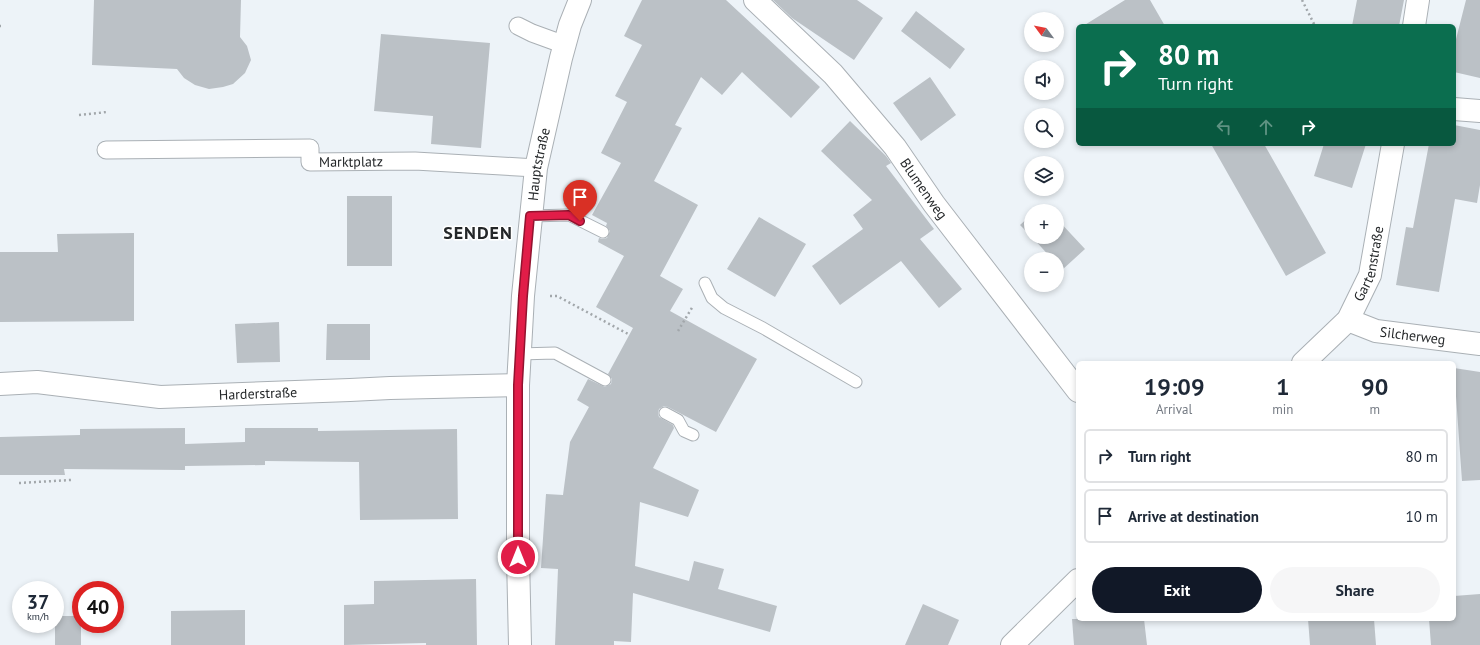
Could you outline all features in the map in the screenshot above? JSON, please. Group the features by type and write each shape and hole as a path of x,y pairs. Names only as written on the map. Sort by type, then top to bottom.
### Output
{"street":[{"name":"Hauptstraße","path":"520,645 518,557 518,385 523,296 530,216 536,168 570,25 580,0"},
{"name":"Blumenweg","path":"756,0 833,74 895,147 934,204 1076,388"},
{"path":"1414,24 1418,0"},
{"path":"518,26 532,33 565,45"},
{"path":"1456,109 1480,111"},
{"name":"Gartenstraße","path":"1305,361 1348,320 1370,275 1393,146"},
{"name":"Marktplatz","path":"106,150 310,148 310,162 415,162 536,168"},
{"name":"Silcherweg","path":"1348,320 1376,332 1480,344"},
{"name":"Harderstraße","path":"0,384 37,382 160,397 390,388 518,385"},
{"path":"1012,645 1076,582"}],"lane":[{"path":"530,216 569,215 602,232"},
{"path":"705,283 712,298 724,308 763,328 856,382"},
{"path":"519,354 555,353 605,380"},
{"path":"665,413 678,420 684,431 693,435"}],"path":[{"path":"1302,0 1314,24"},
{"path":"79,115 106,112"},
{"path":"523,296 557,296 630,335"},
{"path":"19,482 71,480"}],"building":[{"path":"94,0 241,0 240,37 247,46 251,60 245,73 233,84 209,89 195,85 184,78 177,69 92,65"},
{"path":"642,0 726,0 820,87 791,118 742,72 722,95 701,77 675,125 682,128 654,181 698,205 660,276 683,289 670,311 757,359 716,432 668,407 664,406 659,409 659,417 673,425 674,428 653,468 699,490 688,517 640,502 635,566 689,581 694,561 724,569 718,589 777,606 770,632 633,593 631,642 614,641 614,645 555,645 558,569 541,568 546,494 563,495 570,442 589,407 577,400 588,379 605,387 611,384 612,379 608,374 633,328 596,307 624,256 598,242 599,238 607,238 610,231 606,226 607,223 592,215 621,163 601,153 627,102 615,96 642,45 624,36"},
{"path":"773,0 857,0 883,18 854,60 792,18"},
{"path":"1125,0 1150,0 1164,24 1086,24"},
{"path":"1357,0 1404,0 1399,24 1352,24"},
{"path":"1466,0 1480,0 1480,78 1456,72 1456,39"},
{"path":"916,11 965,49 950,69 901,31"},
{"path":"381,34 490,43 481,148 431,144 433,116 374,111"},
{"path":"930,77 956,115 921,141 893,103"},
{"path":"850,121 886,156 891,163 886,166 934,229 920,239 962,289 939,308 901,261 840,305 812,266 863,229 853,215 872,200 821,151"},
{"path":"1456,125 1480,130 1480,185 1477,203 1455,199 1439,292 1396,285 1406,227 1413,228 1429,146 1456,146"},
{"path":"1212,146 1265,146 1326,253 1286,276"},
{"path":"1323,146 1365,146 1352,188 1314,176"},
{"path":"347,196 392,196 392,266 347,266"},
{"path":"759,217 806,244 775,297 727,269"},
{"path":"1024,221 1024,229 1020,225"},
{"path":"1064,226 1085,249 1064,268 1064,252 1046,252 1038,244 1064,244"},
{"path":"134,233 134,321 0,322 0,252 58,252 57,234"},
{"path":"279,322 280,362 237,363 235,324"},
{"path":"327,324 370,324 370,360 326,360"},
{"path":"1456,368 1480,372 1480,480 1462,481 1456,396"},
{"path":"185,428 185,444 245,442 245,428 318,428 318,431 457,429 458,519 360,520 359,462 265,461 265,465 185,466 185,470 64,469 65,475 0,475 0,437 80,435 80,429"},
{"path":"476,579 477,645 426,645 426,643 344,645 344,605 374,604 374,581"},
{"path":"1480,594 1480,645 1431,645 1429,621 1456,621 1456,596"},
{"path":"923,604 959,620 948,645 905,645"},
{"path":"245,610 245,645 171,645 171,611"},
{"path":"64,616 72,616 72,633 81,633 81,645 55,645 55,633 64,633"},
{"path":"1072,619 1076,619 1076,621 1144,621 1147,645 1074,645"},
{"path":"1308,621 1374,621 1376,645 1310,645"}],"district":[{"name":"SENDEN","path":"478,232"}],"route":[{"path":"518,557 518,385 523,296 530,216 569,215 580,221"}]}
